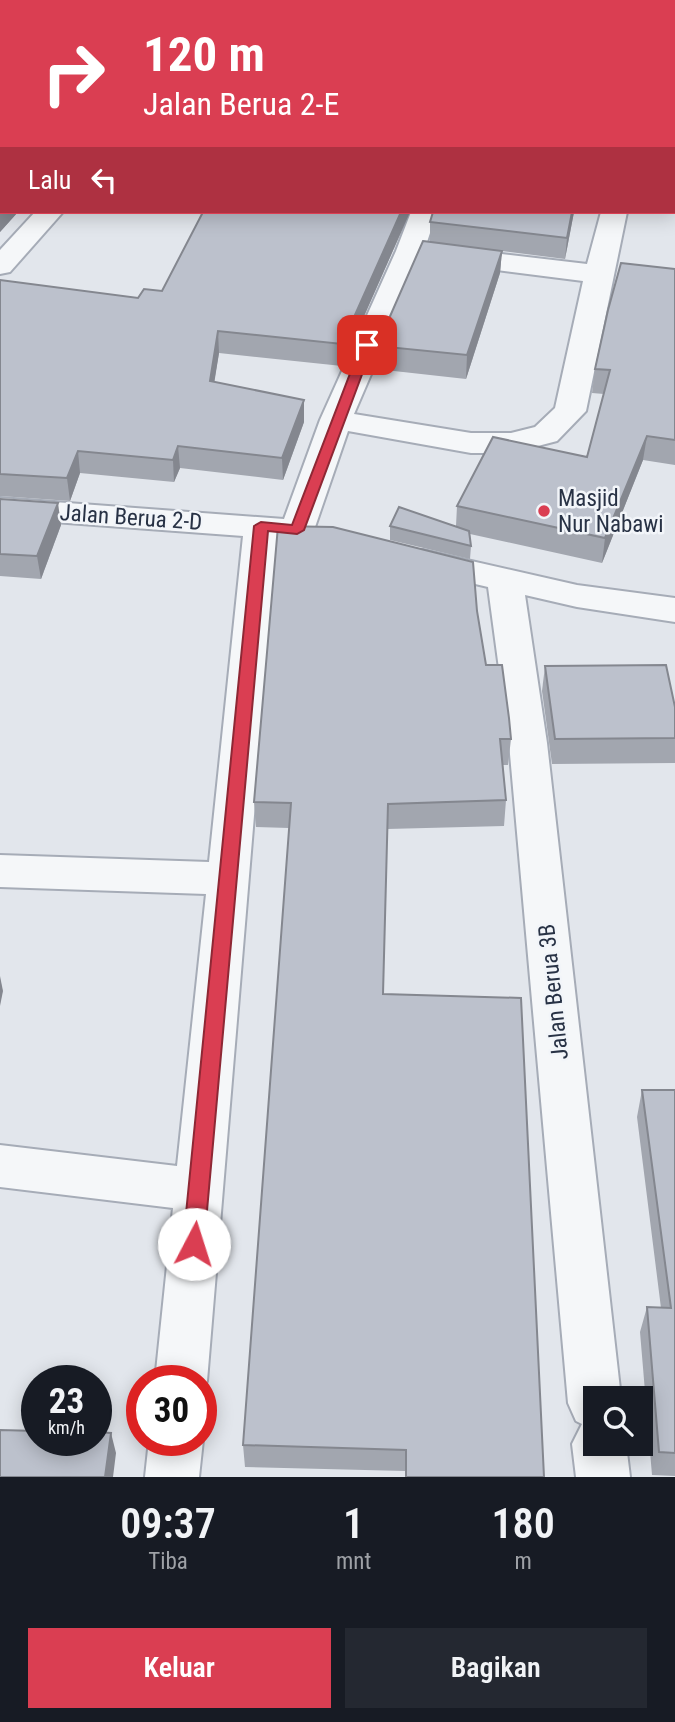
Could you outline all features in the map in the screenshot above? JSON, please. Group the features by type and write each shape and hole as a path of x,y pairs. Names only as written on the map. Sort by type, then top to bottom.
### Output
{"street":[{"path":"0,266 48,214"},
{"path":"182,1365 228,879 293,531 336,420 410,251 423,214"},
{"path":"336,420 471,443 511,443 546,434 570,411 614,214"},
{"path":"410,251 599,274"},
{"name":"Jalan Berua 2-D","path":"0,508 293,531"},
{"path":"388,552 505,582 577,596 675,610"},
{"name":"Jalan Berua 3B","path":"505,582 528,743 593,1386"},
{"path":"0,871 228,879"},
{"path":"0,1166 198,1190"},
{"path":"172,1477 174,1456"},
{"path":"600,1456 603,1477"}],"building":[{"path":"202,214 400,214 342,344 218,331 210,381 304,400 282,458 178,446 173,460 78,451 67,478 0,474 0,280 138,298 144,289 162,291"},
{"path":"432,214 572,214 567,238 430,222"},
{"path":"423,241 502,251 467,355 377,346"},
{"path":"621,263 675,269 675,440 647,436 605,538 457,506 493,437 587,457 610,370 595,369"},
{"path":"0,499 58,503 37,556 0,554"},
{"path":"399,507 469,531 471,546 390,526"},
{"path":"278,526 333,527 473,562 477,611 486,665 502,665 511,739 500,739 506,800 388,804 383,994 521,998 544,1477 406,1477 406,1450 243,1445 291,803 254,802"},
{"path":"666,665 675,707 675,738 555,739 545,666"},
{"path":"642,1090 675,1090 675,1453 659,1452 647,1307 671,1308"},
{"path":"0,1430 21,1431 21,1456 108,1456 105,1477 0,1477"}],"place":[{"name":"Masjid Nur Nabawi","path":"544,511"}],"route":[{"path":"194,1244 261,526 297,530 336,420 367,345"}]}
